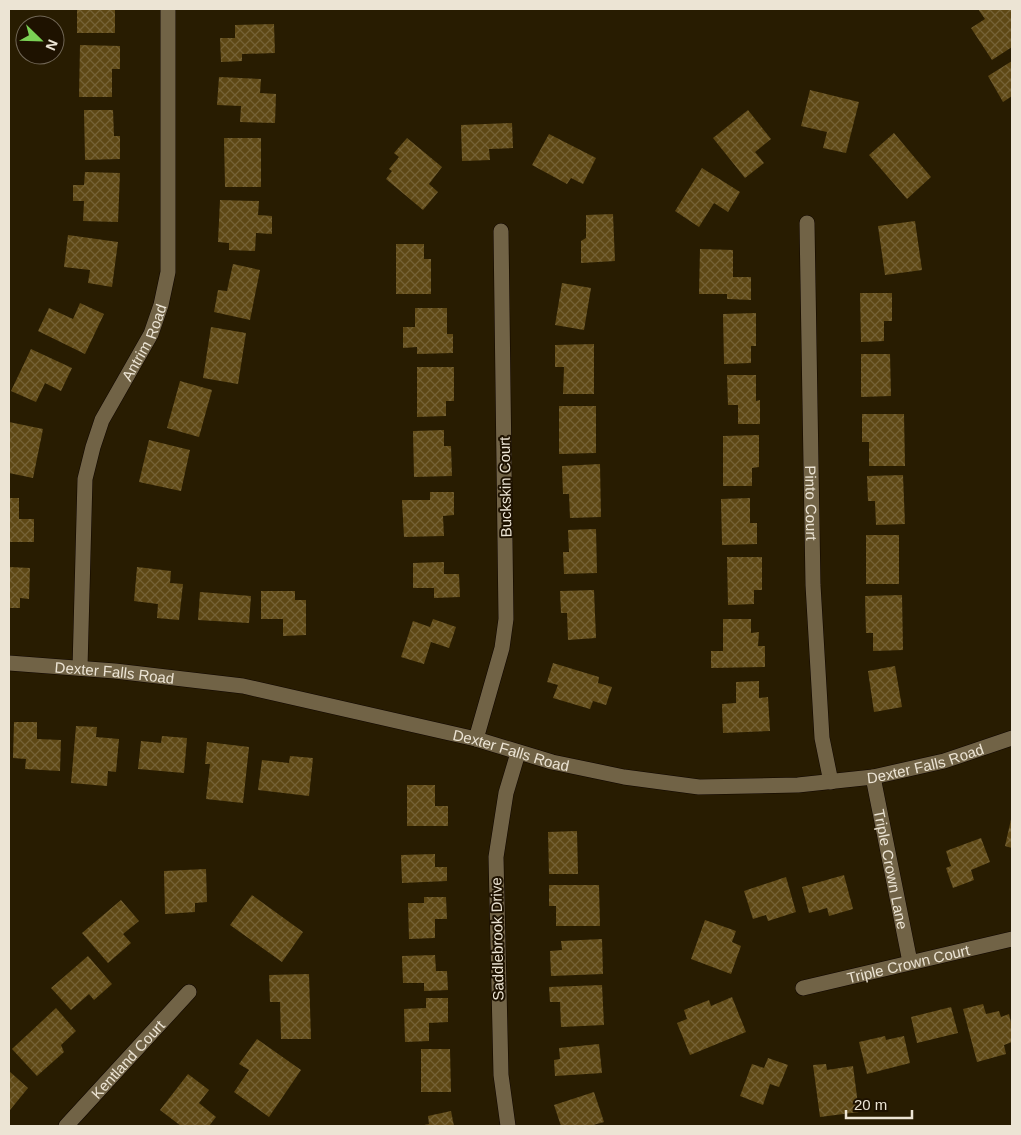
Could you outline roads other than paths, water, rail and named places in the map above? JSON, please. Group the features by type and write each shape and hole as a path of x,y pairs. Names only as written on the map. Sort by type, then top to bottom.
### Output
{"street":[{"name":"Antrim Road","path":"80,668 85,479 102,420 151,334 161,305 168,272 168,9"},
{"name":"Pinto Court","path":"807,223 813,585 822,738 831,782"},
{"name":"Buckskin Court","path":"476,739 502,648 506,619 502,231"},
{"name":"Dexter Falls Road","path":"9,663 80,668 243,686 476,739 518,753 624,777 699,786 757,787 873,777 944,761 1012,738"},
{"name":"Saddlebrook Drive","path":"508,1126 500,1075 496,857 506,793 518,753"},
{"name":"Triple Crown Lane","path":"873,777 910,962"},
{"name":"Triple Crown Court","path":"803,988 1012,939"},
{"name":"Kentland Court","path":"66,1126 189,992"}]}
